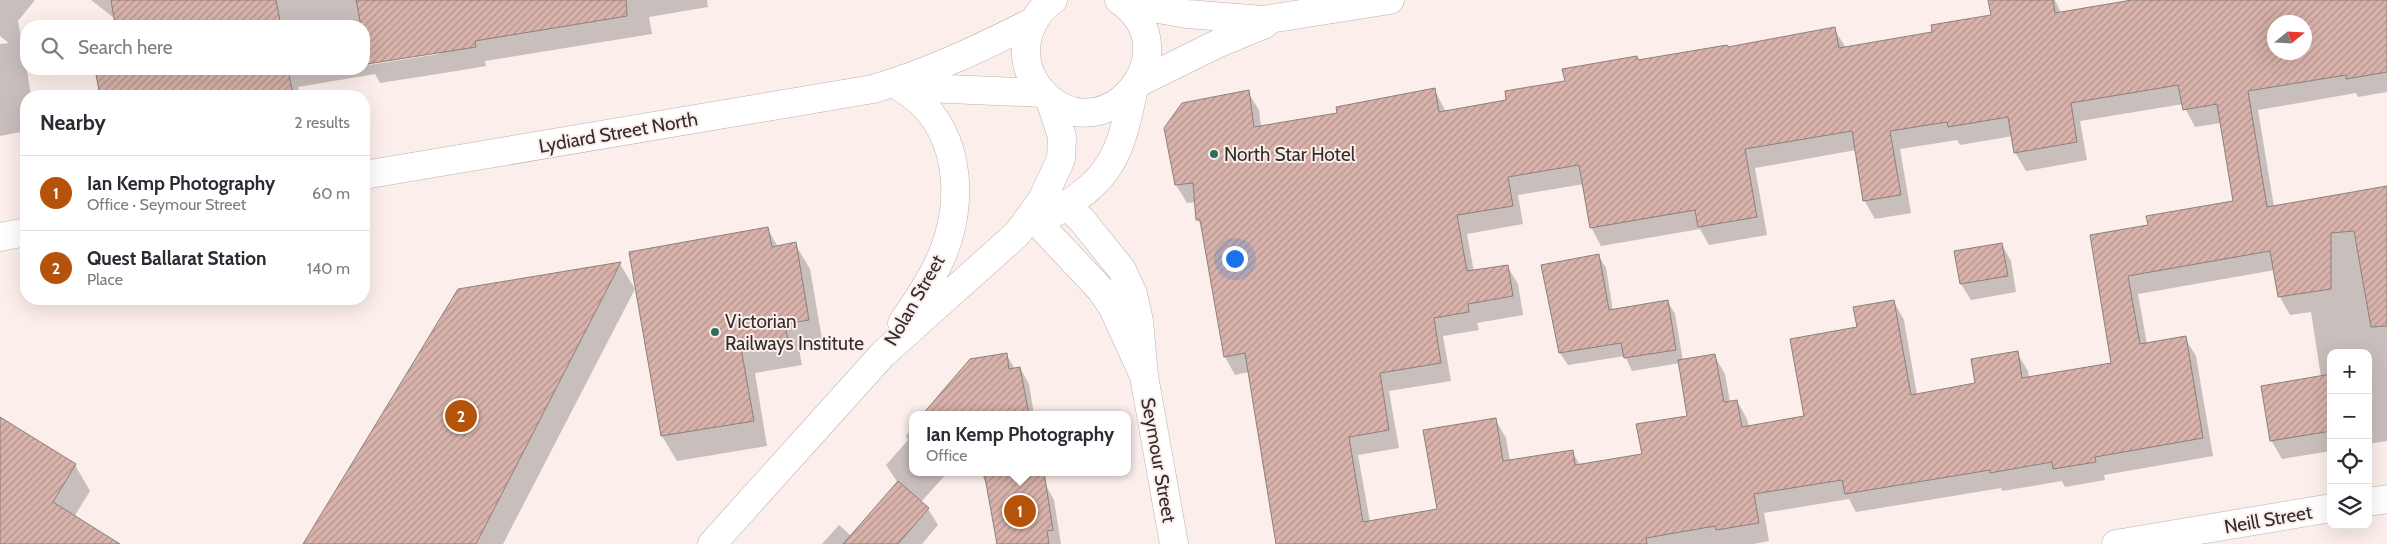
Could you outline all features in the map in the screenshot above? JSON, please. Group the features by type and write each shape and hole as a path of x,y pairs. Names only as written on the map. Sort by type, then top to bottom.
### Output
{"street":[{"path":"1046,96 1071,110 1094,111 1116,104 1136,86 1226,40 1281,19 1390,0"},
{"path":"1121,1 1209,17 1281,19"},
{"name":"Nolan Street","path":"712,544 883,354 1041,216 1098,182 1120,145 1136,86 1146,64 1147,44 1137,18 1121,1"},
{"name":"Nolan Street","path":"1041,216 1059,166 1063,145 1059,122 1046,96 1032,77 1026,58 1027,39 1042,8"},
{"name":"Lydiard Street North","path":"873,89 941,66 1042,8"},
{"name":"Nolan Street","path":"883,354 925,288 940,259 952,218 955,194 953,158 944,130 923,102 900,87"},
{"name":"Lydiard Street North","path":"370,174 873,89 900,87 1046,96"},
{"name":"Seymour Street","path":"1041,216 1100,242 1126,277 1139,322 1144,376 1174,544"},
{"path":"0,237 20,233"},
{"path":"2372,501 2387,499"},
{"name":"Neill Street","path":"2116,544 2327,509"}],"building":[{"path":"111,0 276,0 280,20 114,20"},
{"path":"356,0 626,0 627,16 475,41 476,47 370,64 370,20 360,20"},
{"path":"1988,0 2053,0 2055,13 2132,0 2387,0 2387,72 2346,79 2346,75 2248,91 2267,207 2387,186 2387,326 2371,327 2354,231 2331,233 2331,289 2278,297 2270,251 2128,276 2140,344 2186,336 2203,438 2095,457 2096,462 2053,469 2052,462 1990,473 1990,470 1845,494 1842,480 1754,494 1759,523 1716,530 1715,526 1646,538 1647,544 1276,544 1245,353 1224,357 1200,220 1196,220 1193,183 1175,185 1164,128 1182,103 1249,90 1254,127 1337,113 1336,107 1435,88 1439,112 1506,100 1505,91 1565,81 1562,69 1637,56 1638,60 1727,45 1728,47 1835,27 1839,48 1932,32 1931,25 1991,15","holes":["2178,85 2183,110 2217,104 2233,201 2146,216 2148,225 2090,235 2111,363 2022,378 2018,351 1971,359 1975,383 1911,395 1894,300 1853,307 1857,327 1790,339 1804,416 1742,427 1737,400 1724,402 1715,354 1678,360 1687,416 1636,424 1642,454 1575,465 1573,450 1503,461 1496,418 1423,430 1437,509 1363,522 1349,437 1389,430 1380,373 1441,363 1434,318 1469,312 1468,304 1513,296 1508,265 1467,271 1457,215 1513,206 1508,177 1579,165 1590,228 1695,210 1698,227 1757,217 1745,149 1852,131 1863,201 1901,195 1890,131 1947,122 1948,127 2008,117 2014,153 2077,142 2071,103"]},
{"path":"96,75 289,75 292,90 99,90"},
{"name":"Victorian Railways Institute","path":"768,227 772,247 796,242 809,320 785,324 788,340 741,348 754,421 661,436 629,252"},
{"path":"2002,243 2008,276 1960,284 1954,251"},
{"path":"1599,254 1609,310 1668,300 1676,350 1624,358 1621,343 1559,353 1541,265"},
{"path":"621,262 476,544 303,544 458,289"},
{"path":"1007,353 1009,369 1020,367 1028,411 925,411 970,359"},
{"path":"2327,375 2327,432 2270,441 2261,386"},
{"path":"0,417 76,464 53,502 120,544 0,544"},
{"path":"985,476 1045,476 1053,530 1047,531 1049,544 997,544"},
{"path":"898,481 929,508 898,544 843,544"}],"place":[{"name":"North Star Hotel","path":"1214,154"},
{"name":"Victorian Railways Institute","path":"715,332"},
{"name":"Quest Ballarat Station","path":"461,416"},
{"name":"Ian Kemp Photography","path":"1020,511"}]}
